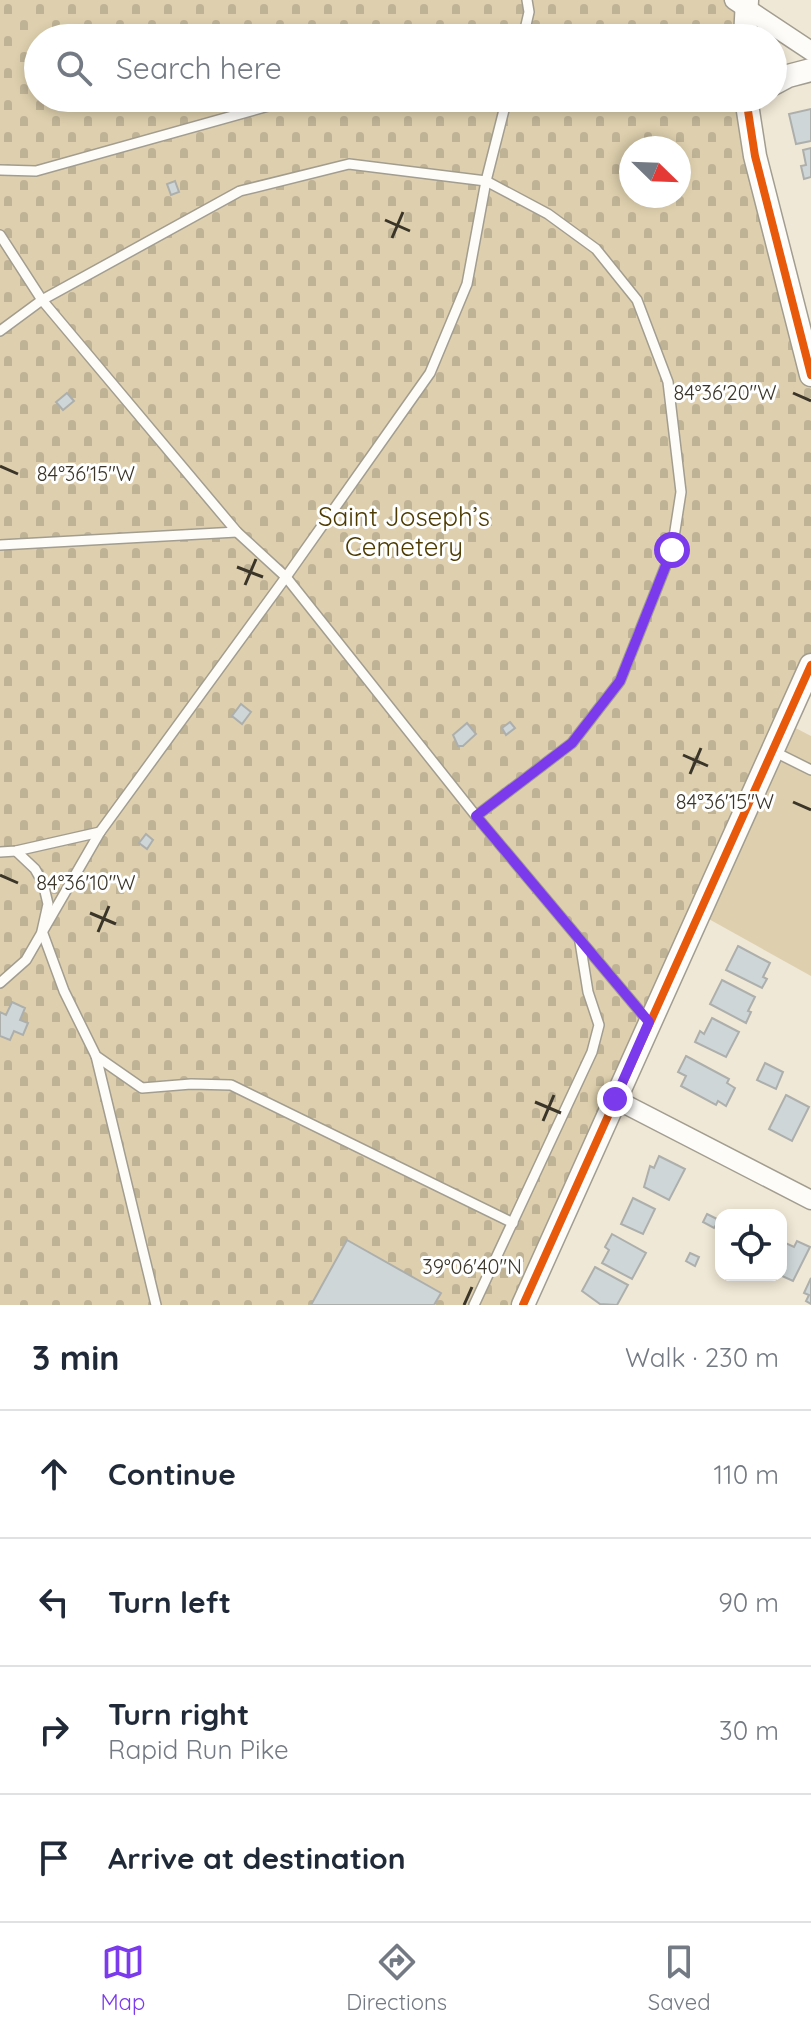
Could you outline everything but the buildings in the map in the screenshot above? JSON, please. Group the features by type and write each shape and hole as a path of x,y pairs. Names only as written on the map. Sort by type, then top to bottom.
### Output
{"street":[{"path":"742,2 744,24"},
{"path":"742,2 773,24"},
{"path":"787,34 811,51"},
{"path":"787,77 811,70"},
{"path":"751,112 755,156 811,375"},
{"path":"523,1305 811,665"},
{"path":"615,1099 811,1200"}],"lane":[{"path":"526,24 529,12 527,0"},
{"path":"0,170 36,171 247,112"},
{"path":"0,983 26,960 100,832 430,373 467,284 486,181 503,112"},
{"path":"0,331 42,300 240,191 349,164 486,181 548,214 596,249 637,300 668,382 681,492 672,550 620,681 572,743 476,816"},
{"path":"0,235 42,300 237,532 286,577 476,816 649,1022"},
{"path":"0,545 237,532"},
{"path":"771,750 811,770"},
{"path":"0,852 100,832"},
{"path":"16,851 35,869 43,883 48,904 42,931 64,991 96,1056 156,1305"},
{"path":"474,1305 592,1052 599,1025 588,992 580,939"},
{"path":"96,1056 142,1088 231,1085 513,1223"}],"green space":[{"name":"Saint Joseph’s Cemetery","path":"0,0 747,0 746,24 24,24 24,112 749,112 811,375 811,665 523,1305 0,1305"},
{"path":"784,722 811,736 811,976 698,913"}],"cycle path":[{"path":"748,112 755,156 811,375"},
{"path":"523,1305 811,665"}],"route":[{"path":"615,1099 649,1022 476,816 572,743 620,681 672,550"}]}
